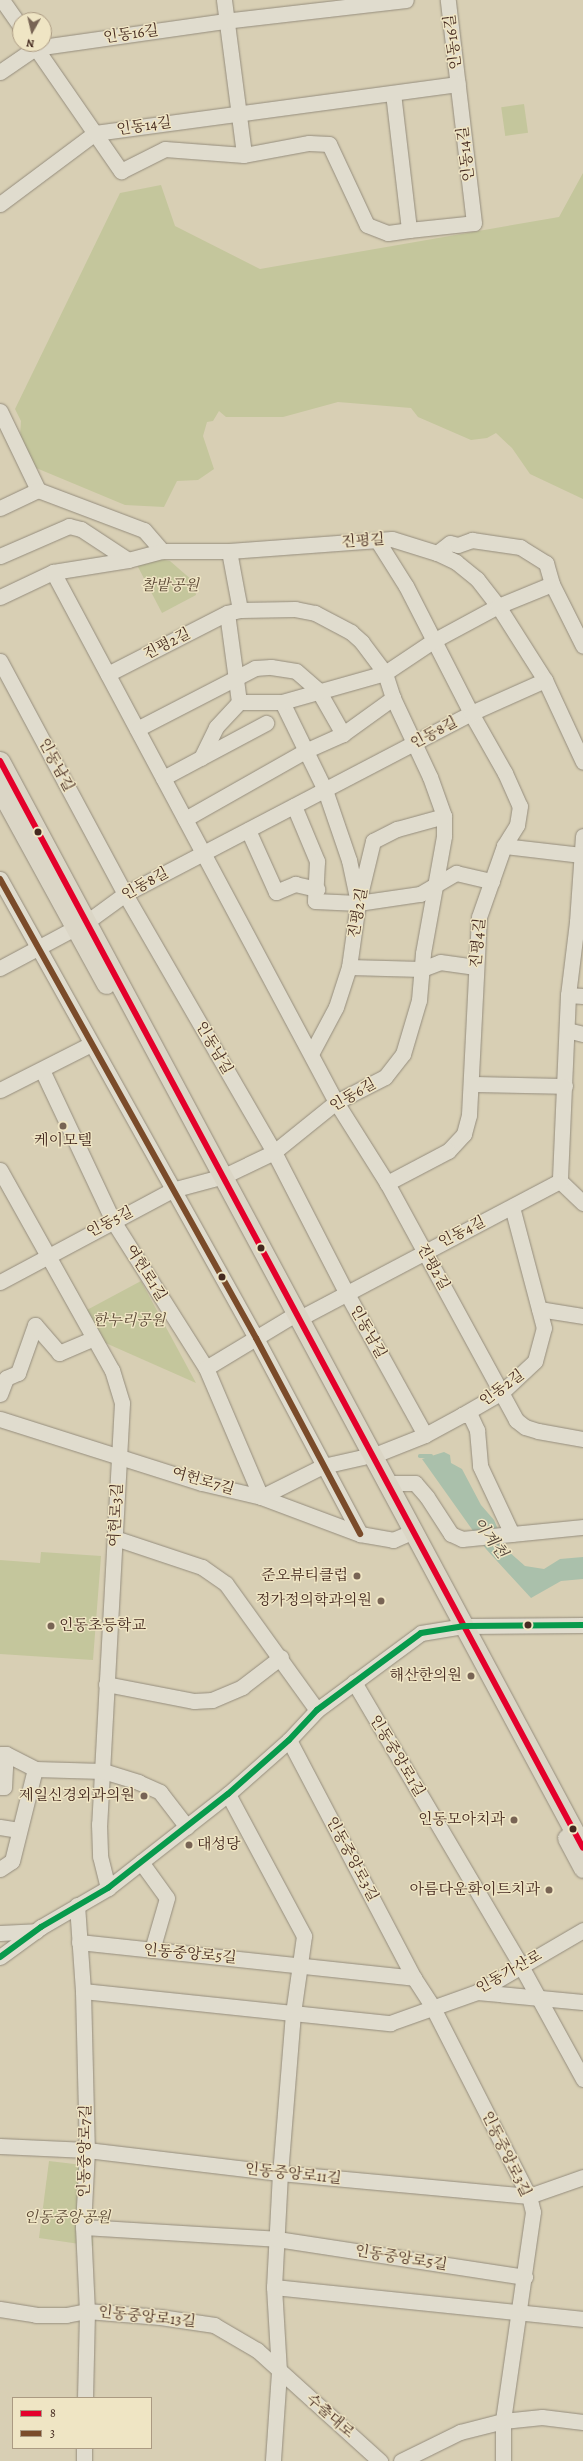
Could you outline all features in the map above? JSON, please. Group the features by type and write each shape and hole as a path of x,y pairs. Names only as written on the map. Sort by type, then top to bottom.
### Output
{"main road":[{"path":"0,761 82,925 295,1318 368,1456 405,1534 459,1626 583,1848"},
{"path":"0,790 82,925"},
{"path":"368,1456 387,1483 583,1868"}],"street":[{"path":"2,0 12,14"},
{"path":"224,0 240,114 244,155"},
{"name":"인동16길","path":"52,44 406,0"},
{"name":"인동16길","path":"448,0 458,84"},
{"name":"인동16길","path":"0,72 26,52"},
{"path":"38,52 95,133"},
{"name":"인동14길","path":"0,204 95,133 458,84 474,223 388,233 367,225 329,144 309,143 244,155 165,149 121,172 95,133"},
{"path":"393,93 409,230"},
{"path":"0,412 38,490 144,530 162,551"},
{"path":"0,508 38,490"},
{"path":"0,556 69,526 81,528 128,560"},
{"name":"진평길","path":"0,597 53,572 128,560 162,551 229,551 392,539 437,552 456,562 476,579 498,606 546,680 583,762"},
{"name":"진평4길","path":"377,540 406,586 471,713 505,773 520,806 517,825 504,846 479,917 469,1115 464,1134 448,1151 387,1183"},
{"path":"437,552 450,543 458,545 472,540 520,547 546,563 552,584 583,646"},
{"path":"229,551 234,612 236,677 239,702"},
{"name":"진평2길","path":"53,572 336,1102 387,1183 516,1420 525,1427 583,1438"},
{"path":"201,758 216,727 239,702 282,702 318,690 385,672 433,641 498,606 552,584"},
{"name":"진평2길","path":"108,674 234,612 295,608 315,613 351,632 385,672 393,698 415,743"},
{"name":"인동남길","path":"0,661 125,894 274,1152 347,1294 425,1435"},
{"path":"137,730 255,668 285,668 296,671 318,690 344,734"},
{"name":"인동8길","path":"0,968 82,925 125,894 471,713 546,680"},
{"path":"185,819 305,751 344,734 393,698"},
{"path":"282,702 324,790 349,860 358,903"},
{"path":"163,778 266,723"},
{"name":"인동6길","path":"219,1177 274,1152 336,1102 385,1077 403,1054 419,1000 422,953 437,883 444,836 444,816 415,743"},
{"path":"294,806 317,861 316,895"},
{"name":"진평2길","path":"311,1054 336,1007 349,967 358,903 373,841 397,829 444,816"},
{"path":"248,830 276,892 295,884 316,895 358,903 420,894 456,873 492,881"},
{"path":"583,836 576,995 567,1030 560,1181 583,1203"},
{"path":"504,846 582,855"},
{"path":"0,879 172,1190 256,1338 360,1534"},
{"path":"349,967 422,969 440,962 476,967"},
{"path":"567,1030 583,1034"},
{"path":"0,1090 91,1044"},
{"name":"여헌로1길","path":"42,1070 113,1220 206,1368 261,1497"},
{"path":"471,1084 565,1086"},
{"name":"여헌로3길","path":"0,1170 92,1339 112,1370 122,1403 106,1684 100,1848 108,1888"},
{"name":"인동5길","path":"0,1282 47,1254 172,1190 219,1177"},
{"name":"인동4길","path":"206,1368 256,1338 347,1294 560,1181"},
{"name":"인동2길","path":"261,1497 323,1466 368,1456 425,1435 502,1392 535,1361 544,1328 512,1207"},
{"path":"540,1309 583,1316"},
{"path":"0,1394 6,1378 18,1373 35,1326 59,1352 92,1339"},
{"name":"인동2길","path":"462,1415 470,1415 478,1430 480,1466 512,1534"},
{"name":"여헌로7길","path":"0,1419 118,1455 202,1483 261,1497 360,1534 393,1540 405,1534"},
{"path":"387,1483 415,1484 427,1497 451,1534 462,1539 583,1527"},
{"path":"115,1538 202,1567 226,1584 281,1657 317,1710"},
{"path":"0,1958 36,1931 77,1905 108,1888 228,1794 289,1740 317,1710 421,1634 459,1626 583,1625"},
{"path":"106,1684 194,1701 212,1700 242,1687 281,1657"},
{"name":"인동중앙로1길","path":"354,1682 521,1966 583,2079"},
{"name":"인동중앙로3길","path":"289,1740 414,1978 432,2006 528,2196 534,2212 503,2421 503,2461"},
{"path":"0,1787 4,1787 3,1754 35,1769 103,1771 160,1792 187,1827"},
{"path":"0,1868 12,1861 35,1769"},
{"path":"228,1794 304,1936 293,2013 280,2173 274,2287 279,2372 273,2461"},
{"path":"0,1827 19,1830"},
{"path":"141,1862 167,1898 152,1950"},
{"name":"인동중앙로7길","path":"77,1905 83,1991 87,2150 84,2227 87,2311 85,2397"},
{"name":"인동가산로","path":"432,2006 477,1992 583,1930"},
{"path":"0,1933 36,1931"},
{"name":"인동중앙로5길","path":"79,1942 301,1965"},
{"path":"301,1965 414,1978"},
{"path":"83,1991 390,2023 432,2006"},
{"path":"477,1992 583,2002"},
{"name":"인동중앙로11길","path":"0,2146 87,2150 280,2173 528,2196 583,2178"},
{"name":"인동중앙로5길","path":"84,2227 277,2239 525,2277"},
{"path":"274,2287 583,2319"},
{"name":"인동중앙로13길","path":"0,2309 36,2315 66,2315 87,2311 160,2317 214,2325 257,2350 279,2372"},
{"name":"수출대로","path":"279,2372 380,2461"},
{"path":"401,2461 460,2432 503,2421 542,2417 583,2422"},
{"path":"84,2449 84,2461"}],"green space":[{"path":"524,104 528,133 505,136 501,107"},
{"path":"583,173 583,499 530,474 512,448 496,433 487,438 471,440 418,417 411,408 338,402 283,417 226,417 219,411 213,421 207,422 203,436 214,469 198,480 177,481 164,507 125,505 29,465 20,437 21,421 15,409 120,193 161,185 175,226 260,269 559,217"},
{"name":"찰밭공원","path":"150,557 170,561 193,581 196,595 162,613 137,565"},
{"name":"한누리공원","path":"141,1281 196,1383 101,1341 85,1311"},
{"path":"41,1552 101,1556 93,1660 0,1654 0,1560 40,1563"},
{"name":"인동중앙공원","path":"49,2161 91,2166 93,2246 39,2238"}],"water":[{"name":"이계천","path":"444,1452 450,1455 451,1463 462,1469 481,1505 494,1520 507,1550 525,1566 544,1569 560,1559 583,1557 583,1579 561,1581 531,1598 486,1549 422,1459"}],"waterway":[{"name":"이계천","path":"420,1456 431,1456"}],"transit line":[{"name":"8","path":"0,761 583,1848"},
{"name":"3","path":"0,879 256,1338 360,1534"},
{"path":"0,1957 41,1927 108,1888 228,1794 289,1740 317,1710 421,1633 464,1626 583,1625"}],"place":[{"name":"케이모텔","path":"63,1126"},
{"name":"준오뷰티클럽","path":"357,1576"},
{"name":"정가정의학과의원","path":"381,1601"},
{"name":"인동초등학교","path":"51,1626"},
{"name":"해산한의원","path":"471,1676"},
{"name":"제일신경외과의원","path":"144,1796"},
{"name":"인동모아치과","path":"514,1820"},
{"name":"대성당","path":"189,1845"},
{"name":"아름다운화이트치과","path":"549,1890"}]}
